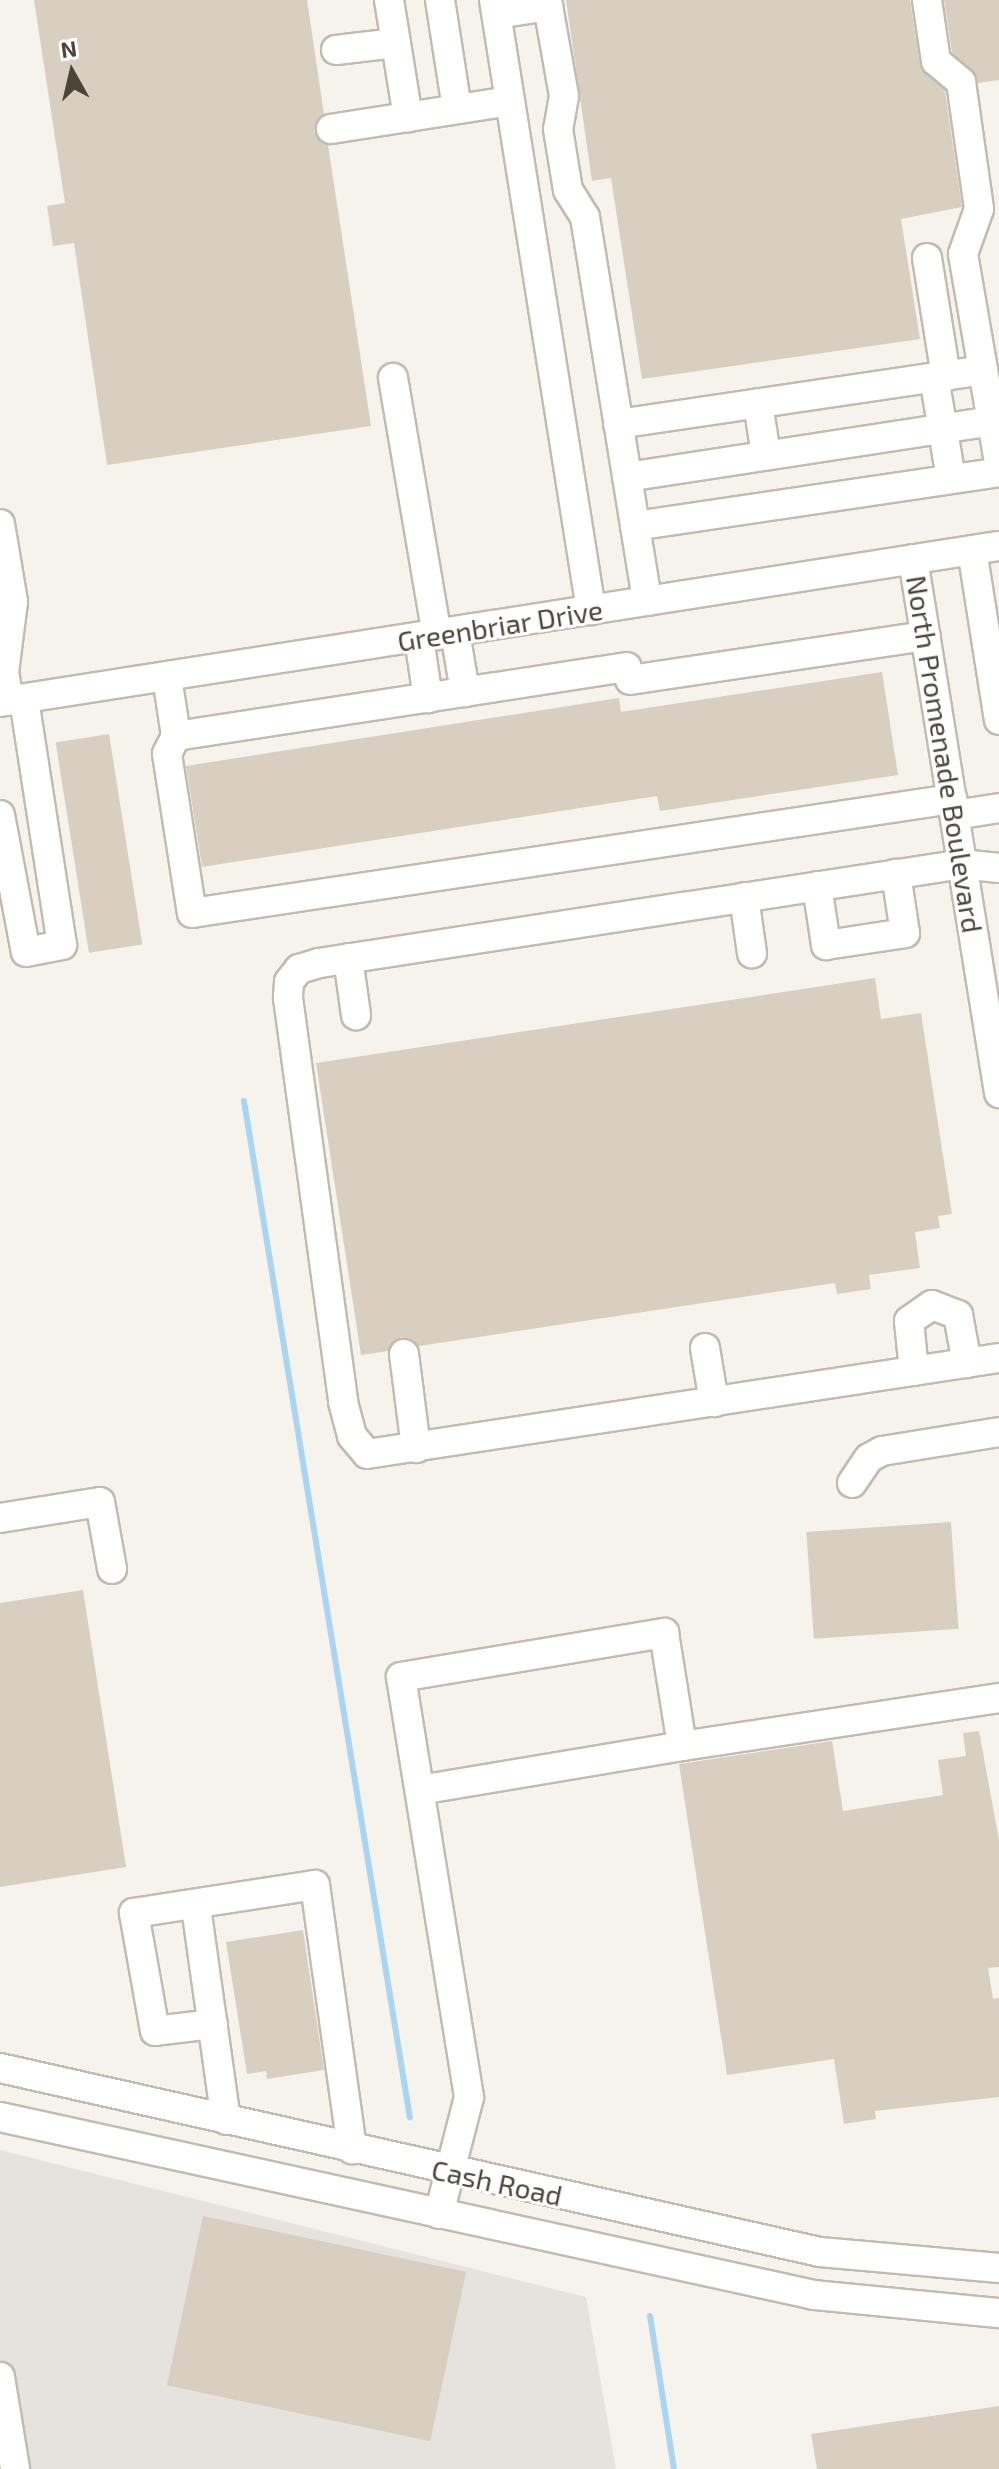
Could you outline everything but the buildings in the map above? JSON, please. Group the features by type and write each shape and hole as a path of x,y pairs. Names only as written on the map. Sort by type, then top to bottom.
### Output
{"street":[{"path":"389,0 408,117"},
{"path":"440,0 457,109"},
{"path":"927,0 936,61 961,82 979,209 963,254 999,462"},
{"path":"591,610 496,7 548,6 564,96 558,129 568,190 585,217 647,601"},
{"path":"336,50 396,43"},
{"path":"331,129 510,101"},
{"path":"927,258 940,377 942,428 951,479"},
{"path":"618,424 983,370"},
{"path":"393,378 437,635 465,692"},
{"path":"758,403 766,455"},
{"path":"627,477 992,421"},
{"path":"635,526 999,472"},
{"path":"0,524 13,602 4,672 62,945 26,952 0,815"},
{"path":"985,548 999,720"},
{"name":"Greenbriar Drive","path":"11,701 985,548"},
{"name":"North Promenade Boulevard","path":"913,559 995,1046 999,1093"},
{"path":"428,698 437,635"},
{"path":"176,736 465,692 926,636"},
{"path":"167,677 176,736 167,754 192,913 953,807 999,808"},
{"path":"999,868 963,864 348,958 299,969 289,982 313,1187 352,1436 367,1454 999,1358"},
{"path":"817,886 826,945 905,933 896,874"},
{"path":"744,897 752,953"},
{"path":"348,958 356,1015"},
{"path":"914,1371 909,1321 932,1305 958,1315 967,1363"},
{"path":"705,1348 714,1402"},
{"path":"404,1354 416,1448"},
{"path":"852,1483 869,1458 882,1451 999,1432"},
{"path":"0,1518 100,1502 112,1569"},
{"path":"439,2214 469,2097 401,1677 664,1633 682,1746"},
{"path":"420,1790 999,1698"},
{"path":"213,2024 155,2031 134,1913 196,1907 315,1885 352,2149"},
{"path":"196,1907 226,2120"},
{"name":"Cash Road","path":"0,2069 450,2172 820,2252 999,2268"},
{"name":"Cash Road","path":"0,2117 814,2295 999,2313"},
{"path":"814,2295 820,2252"},
{"path":"0,2377 15,2469"}],"shaded area":[{"path":"0,2150 586,2297 616,2469 0,2469"}],"waterway":[{"path":"244,1101 410,2118"},
{"path":"650,2316 674,2469"}]}
